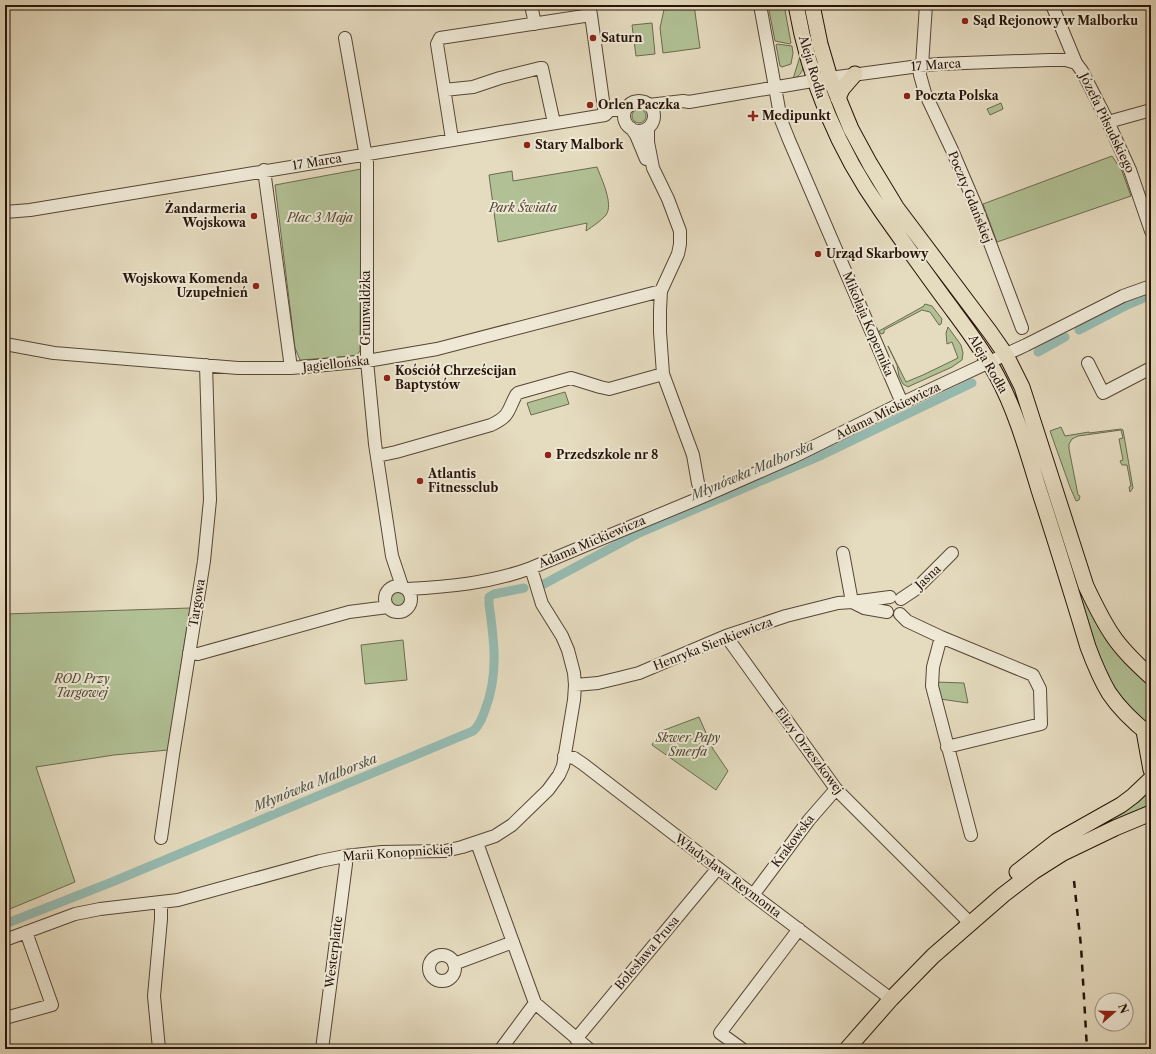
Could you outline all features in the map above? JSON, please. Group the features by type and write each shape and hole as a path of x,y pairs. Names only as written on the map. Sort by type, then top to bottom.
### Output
{"main road":[{"name":"Aleja Rodła","path":"796,5 803,40 817,87 842,145 862,181 881,210 973,337 1002,386 1015,415 1088,647 1099,675 1110,694 1148,733"},
{"name":"Aleja Rodła","path":"812,5 820,44 830,78 851,129 896,207 1006,355 1022,387 1086,586 1095,606 1113,636 1128,654 1149,673"},
{"path":"838,98 842,89 855,74"},
{"path":"1148,733 1151,770"},
{"path":"847,1049 891,999 1000,886 1057,841 1121,805 1151,779"},
{"path":"967,920 1033,872 1063,853 1115,828 1150,814"}],"street":[{"path":"531,5 535,24"},
{"name":"Mikołaja Kopernika","path":"760,5 775,88 788,140 902,403"},
{"name":"Poczty Gdańskiej","path":"926,5 920,65 920,75 925,93 976,206 1022,328"},
{"name":"Józefa Piłsudskiego","path":"1052,5 1076,63 1082,70 1130,170 1151,231"},
{"path":"452,139 437,44 440,38 535,24 590,10 604,115"},
{"name":"Grunwaldzka","path":"345,38 367,163 367,361 377,456 392,556 404,588"},
{"name":"17 Marca","path":"649,105 683,101 689,102 797,84 817,87 830,78 920,65 1049,60 1066,60 1076,63"},
{"path":"444,90 473,87 500,78 542,68 554,123"},
{"path":"653,168 646,161 636,135 625,116 625,111 628,107 640,101 649,105 654,113 648,142 653,168 668,199 680,231 678,254 661,291 660,332 663,374 693,456 702,497"},
{"name":"17 Marca","path":"651,123 663,112 685,105 689,102"},
{"name":"17 Marca","path":"5,212 30,210 264,170 365,155 452,139 604,115 610,110 622,110 628,107"},
{"path":"1108,122 1151,110"},
{"name":"17 Marca","path":"604,115 610,119 622,121 630,127"},
{"path":"630,127 640,131 651,123"},
{"path":"264,170 291,368"},
{"name":"Adama Mickiewicza","path":"404,588 439,587 484,581 531,568 702,497 793,457 902,403 1006,355 1123,296 1151,286"},
{"name":"Jagiellońska","path":"5,344 54,353 238,368 291,368 367,361 437,349 661,291"},
{"path":"1088,363 1103,393 1151,368"},
{"name":"Targowa","path":"161,838 204,561 210,500 206,365"},
{"path":"377,456 491,425 507,414 516,395 521,392 571,378 600,388 609,389 663,374"},
{"path":"844,553 852,602"},
{"name":"Jasna","path":"896,598 916,589 952,553"},
{"name":"Grunwaldzka","path":"387,592 392,556"},
{"name":"Marii Konopnickiej","path":"5,940 75,914 100,909 161,903 185,898 320,861 345,856 382,852 445,851 477,843 495,836 512,825 541,798 559,775 563,766 574,700 574,673 568,650 562,636 542,604 531,568"},
{"path":"189,653 198,654 349,612 388,607 395,611 403,611 407,608 410,602 410,595 404,588 395,586 387,592 349,612"},
{"name":"Adama Mickiewicza","path":"410,602 439,587"},
{"path":"387,592 385,599 388,607"},
{"path":"896,598 904,603 904,607 900,614 892,616 887,612 884,605 887,599 896,598"},
{"name":"Henryka Sienkiewicza","path":"575,685 598,683 639,672 726,636 786,616 838,603 896,598"},
{"name":"Henryka Sienkiewicza","path":"852,602 864,608 887,612"},
{"path":"900,614 907,621 941,637 1033,675 1040,689 1041,724 947,747"},
{"name":"Elizy Orzeszkowej","path":"726,636 836,789 967,920"},
{"path":"941,637 933,666 932,686 971,835"},
{"name":"Władysława Reymonta","path":"564,756 574,758 753,896 891,999"},
{"name":"Krakowska","path":"753,896 809,820 836,789"},
{"path":"477,843 535,1003 589,1049"},
{"name":"Westerplatte","path":"322,1049 346,864 345,856"},
{"name":"Bolesława Prusa","path":"576,1039 718,868"},
{"path":"159,1049 154,996 161,919 161,903"},
{"path":"742,1049 720,1033 799,929"},
{"path":"5,1018 52,1005 26,932"},
{"path":"454,964 513,942"},
{"path":"501,1049 535,1003"}],"green space":[{"path":"665,5 694,5 700,48 663,53 660,28"},
{"path":"768,5 784,5 790,44 775,41"},
{"path":"652,23 655,54 636,56 632,25"},
{"path":"777,44 792,46 793,53 791,64 782,67 780,66"},
{"path":"801,53 803,68 800,74 793,79"},
{"path":"1001,103 1003,109 990,115 987,109"},
{"path":"636,109 642,109 646,113 646,119 642,123 636,123 632,119 632,113"},
{"path":"1112,156 1122,171 1131,196 997,242 983,204"},
{"name":"Park Świata","path":"597,167 609,204 606,215 597,223 586,231 587,223 498,242 489,175 512,171 513,181"},
{"name":"Plac 3 Maja","path":"361,169 360,351 356,356 300,360 295,348 275,185"},
{"path":"925,304 932,306 942,319 941,324 939,325 930,312 922,310 884,330 884,333 881,334 879,331 924,306"},
{"path":"948,327 961,345 963,353 962,360 952,367 908,387 903,384 899,376 897,365 888,346 906,382 958,358 952,342 947,344 946,333"},
{"path":"565,392 569,404 531,415 527,403"},
{"path":"1061,427 1065,436 1089,432 1121,429 1123,430 1133,488 1130,492 1129,487 1131,486 1127,465 1122,465 1120,461 1123,460 1119,439 1123,438 1121,430 1078,436 1072,439 1069,444 1078,495 1080,496 1079,500 1076,501 1050,431"},
{"path":"1044,479 1079,582 1151,683 1151,729 1118,692 1102,663 1095,645 1043,480"},
{"path":"398,592 403,594 405,599 403,604 398,606 393,604 391,599 393,594"},
{"name":"ROD Przy Targowej","path":"190,608 168,750 114,755 36,767 75,882 5,911 5,614"},
{"path":"403,640 407,680 365,684 361,645"},
{"path":"935,682 964,683 968,703 940,699"},
{"name":"Skwer Papy Smerfa","path":"699,717 713,749 728,771 716,790 652,745 659,732"},
{"path":"1151,787 1151,804 1111,821 1110,819"}],"waterway":[{"name":"Młynówka Malborska","path":"1079,330 1127,305 1146,297"},
{"name":"Młynówka Malborska","path":"1038,352 1065,337"},
{"name":"Młynówka Malborska","path":"544,584 639,533 822,455 972,383"},
{"name":"Młynówka Malborska","path":"5,924 112,882 473,731 482,719 489,697 494,670 494,644 489,597 494,594 524,588"}],"railway":[{"path":"1074,881 1081,946 1087,1049"}],"place":[{"name":"Sąd Rejonowy w Malborku","path":"965,21"},
{"name":"Saturn","path":"593,38"},
{"name":"Poczta Polska","path":"907,96"},
{"name":"Orlen Paczka","path":"590,105"},
{"name":"Medipunkt","path":"753,116"},
{"name":"Stary Malbork","path":"527,145"},
{"name":"Żandarmeria Wojskowa","path":"254,216"},
{"name":"Urząd Skarbowy","path":"818,254"},
{"name":"Wojskowa Komenda Uzupełnień","path":"256,286"},
{"name":"Kościół Chrześcijan Baptystów","path":"387,378"},
{"name":"Przedszkole nr 8","path":"548,455"},
{"name":"Atlantis Fitnessclub","path":"420,481"}]}
